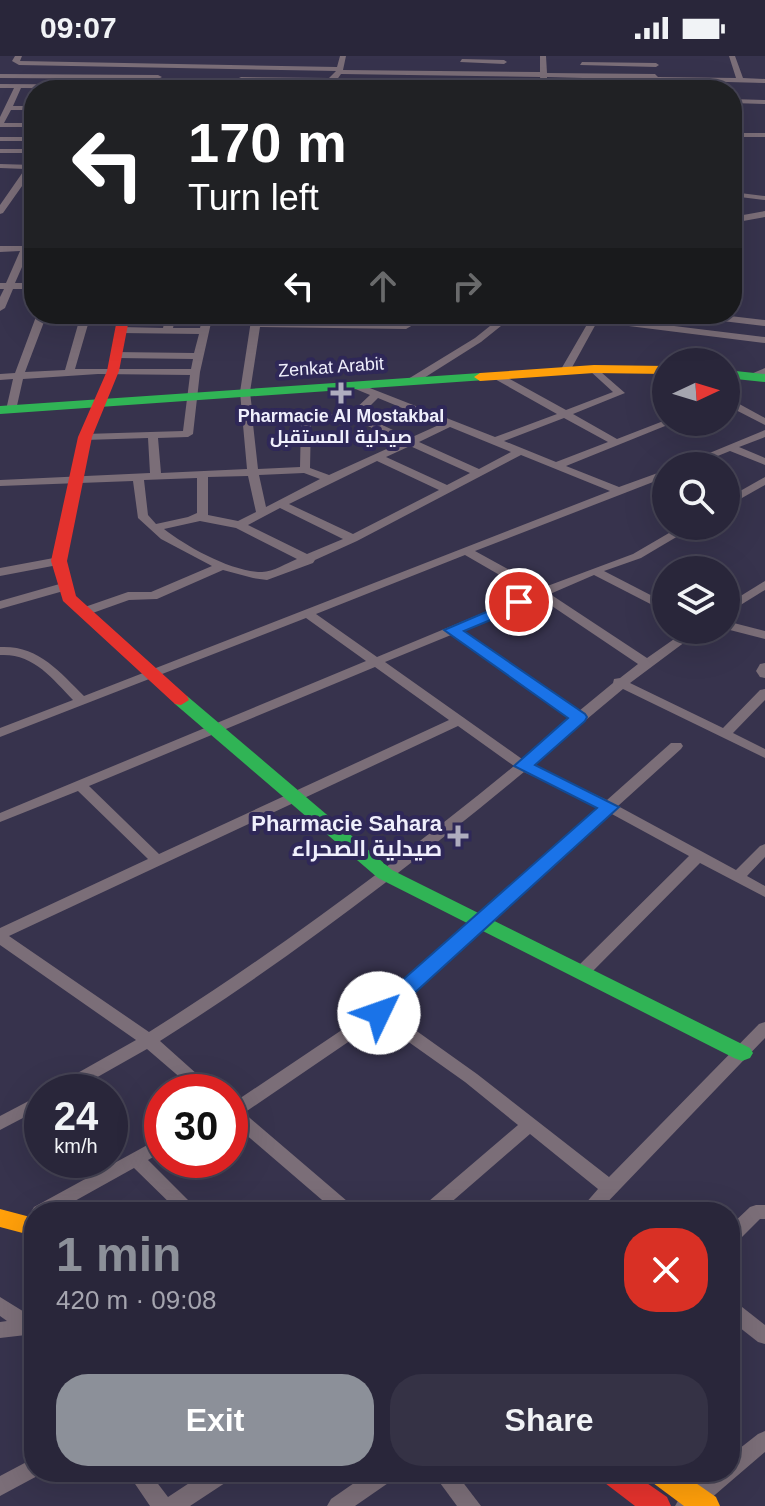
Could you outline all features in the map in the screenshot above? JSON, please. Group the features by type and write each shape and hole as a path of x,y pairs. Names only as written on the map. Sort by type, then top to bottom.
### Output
{"street":[{"path":"19,56 15,61 19,63 89,60 162,66 712,80"},
{"path":"156,80 166,56"},
{"path":"256,67 260,56"},
{"path":"332,80 340,70 343,56"},
{"path":"543,56 545,80"},
{"path":"732,56 740,80"},
{"path":"464,74 462,59 504,59 510,75"},
{"path":"582,75 582,60 656,60 655,78"},
{"path":"245,67 241,79 301,80"},
{"path":"432,73 432,80"},
{"path":"563,75 592,80"},
{"path":"0,76 158,77"},
{"path":"63,80 66,76"},
{"path":"742,81 765,81"},
{"path":"742,111 765,111 754,81"},
{"path":"0,86 24,86"},
{"path":"19,86 0,125 24,125"},
{"path":"742,101 763,102"},
{"path":"9,108 24,108"},
{"path":"742,135 765,135"},
{"path":"0,139 24,139"},
{"path":"0,151 24,151"},
{"path":"0,166 24,167"},
{"path":"0,211 24,183"},
{"path":"742,195 765,198"},
{"path":"742,218 765,214"},
{"path":"0,249 24,248"},
{"path":"0,308 4,286 24,256"},
{"path":"742,320 765,323"},
{"path":"6,410 38,324"},
{"path":"69,372 83,324"},
{"path":"123,324 114,363 85,437 59,561 63,587 69,598 150,674 385,874 583,971 756,1041 596,1202"},
{"path":"133,324 167,331 204,331"},
{"path":"167,331 169,324"},
{"path":"85,437 188,434 195,372 206,324"},
{"path":"256,324 245,392 253,471 262,515"},
{"path":"324,324 410,324"},
{"path":"412,381 498,324"},
{"path":"565,371 592,324"},
{"path":"628,324 765,340"},
{"path":"0,377 199,356"},
{"path":"114,363 195,372"},
{"path":"495,441 620,393 594,369"},
{"name":"Zenkat Arabit","path":"6,410 99,401 594,369 652,370"},
{"path":"740,374 760,375"},
{"path":"497,376 615,442"},
{"path":"357,386 619,491"},
{"path":"354,416 377,394"},
{"path":"740,409 765,422"},
{"path":"249,421 354,416 479,473"},
{"path":"305,470 306,419"},
{"path":"239,525 376,456 451,423"},
{"path":"555,466 652,429"},
{"path":"717,452 765,433"},
{"path":"153,436 156,476"},
{"path":"729,447 765,462"},
{"path":"138,477 142,516 154,528 220,567 254,577 267,576 309,560 519,452"},
{"path":"376,456 446,489"},
{"path":"0,483 305,470 329,479"},
{"path":"199,517 203,514 202,473"},
{"path":"0,733 652,480"},
{"path":"740,495 765,480"},
{"path":"280,504 353,539"},
{"path":"154,528 199,517 239,525 309,560"},
{"path":"0,818 594,571 637,556 665,540"},
{"path":"466,551 541,593 644,662"},
{"path":"0,572 59,561"},
{"path":"83,612 128,596 153,596 220,567"},
{"path":"594,571 652,601"},
{"path":"740,601 765,585"},
{"path":"0,605 63,587"},
{"path":"307,613 523,766 610,807 765,892"},
{"path":"740,629 765,635"},
{"path":"452,630 578,717"},
{"path":"88,1074 148,1040 272,957 385,874 523,766 644,662 673,644"},
{"path":"0,651 18,649 34,656 81,700"},
{"path":"765,667 762,671 765,674"},
{"path":"619,682 765,754"},
{"path":"724,734 765,693"},
{"path":"187,1074 148,1040 0,936 457,721"},
{"path":"248,1101 379,1013 676,746"},
{"path":"80,785 158,861"},
{"path":"737,877 765,849"},
{"path":"583,971 698,856"},
{"path":"379,1013 609,1187"},
{"path":"1,1124 24,1111"},
{"path":"440,1202 530,1125"},
{"path":"248,1127 336,1202"},
{"path":"59,1202 144,1156"},
{"path":"137,1160 181,1202"},
{"path":"740,1228 762,1209"},
{"path":"0,1218 24,1221"},
{"path":"0,1305 24,1322"},
{"path":"740,1317 765,1336"},
{"path":"0,1330 24,1329"},
{"path":"740,1461 765,1440"},
{"path":"0,1487 24,1473"},
{"path":"145,1482 163,1506"},
{"path":"172,1506 209,1482"},
{"path":"338,1506 373,1482"},
{"path":"450,1482 470,1506"},
{"path":"624,1482 657,1506"},
{"path":"670,1482 696,1503 717,1482"}],"traffic: fast":[{"path":"740,375 765,378"},
{"path":"0,410 480,377"},
{"path":"181,700 385,874 742,1053"}],"traffic: slow":[{"path":"480,377 594,369 652,370"},
{"path":"0,1218 24,1224"},
{"path":"672,1482 706,1506"}],"traffic: jam":[{"path":"122,324 113,371 85,437 59,561 69,598 181,700"},
{"path":"624,1482 657,1506"}],"place":[{"name":"Pharmacie Al Mostakbal صيدلية المستقبل","path":"341,393"},
{"name":"Pharmacie Sahara صيدلية الصحراء","path":"458,836"}],"route":[{"path":"379,1013 610,807 523,766 578,717 452,630 519,602"}]}
